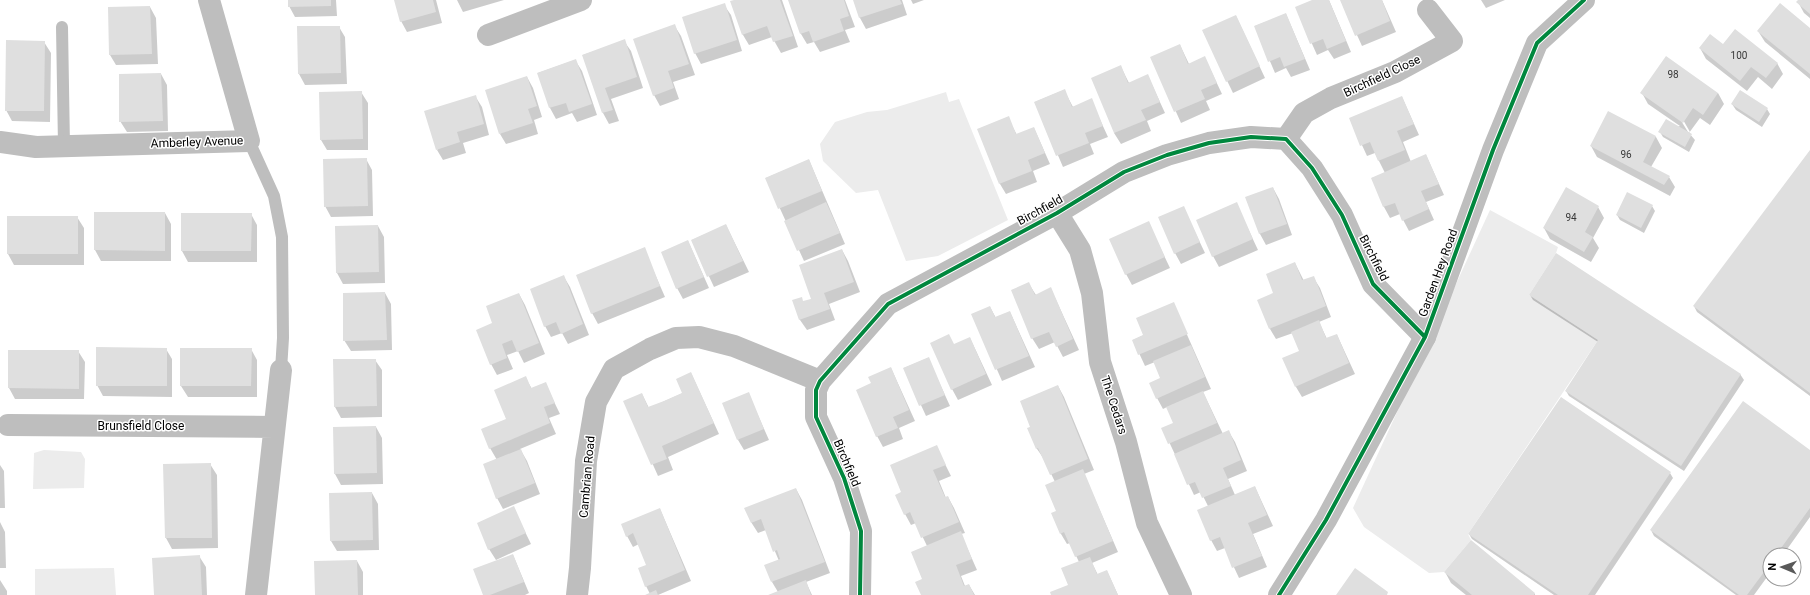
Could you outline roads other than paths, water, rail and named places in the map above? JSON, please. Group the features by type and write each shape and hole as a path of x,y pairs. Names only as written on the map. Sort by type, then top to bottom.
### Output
{"street":[{"name":"Amberley Avenue","path":"0,142 36,147 249,141 209,0"},
{"path":"488,35 581,0"},
{"name":"Garden Hey Road","path":"1279,595 1326,520 1425,337 1493,150 1537,43 1584,0"},
{"name":"Birchfield Close","path":"1286,139 1304,113 1331,98 1395,72 1452,41 1428,10"},
{"name":"Birchfield","path":"860,595 861,531 844,478 816,417 816,390 820,381 888,304 1057,213 1124,172 1167,154 1209,143 1251,137 1286,139 1312,168 1342,215 1373,284 1425,337"},
{"name":"The Cedars","path":"1057,213 1080,250 1092,294 1100,362 1126,442 1147,523 1181,595"},
{"name":"Cambrian Road","path":"577,595 588,453 596,402 614,369 650,349 676,338 699,337 734,346 820,381"},
{"path":"256,595 281,370"},
{"name":"Brunsfield Close","path":"8,425 274,427"}],"lane":[{"path":"62,27 64,146"},
{"path":"249,141 274,196 282,237 283,338 281,370"}]}
